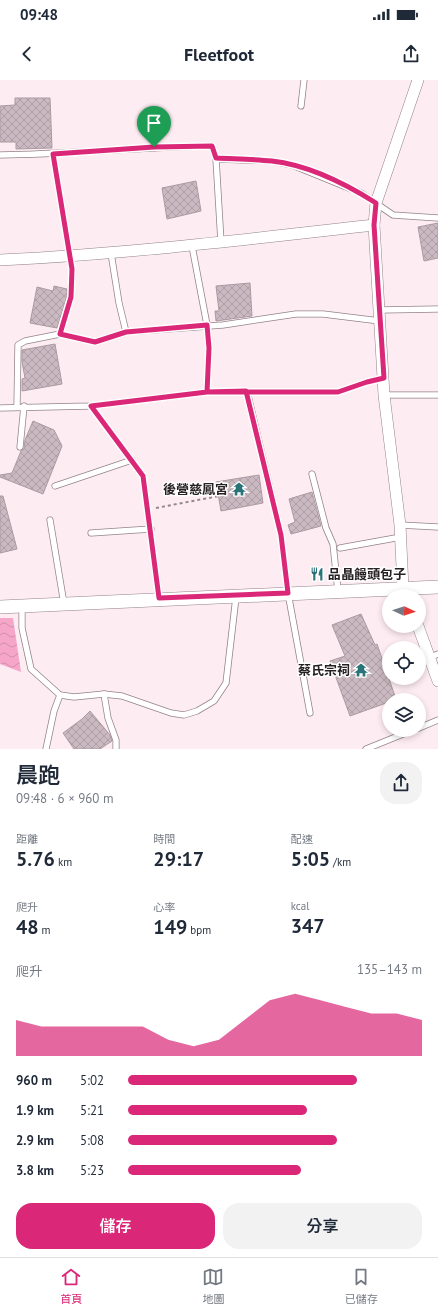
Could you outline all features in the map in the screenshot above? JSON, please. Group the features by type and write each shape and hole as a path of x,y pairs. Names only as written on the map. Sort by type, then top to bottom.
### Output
{"street":[{"path":"405,589 400,525 384,395 374,225 376,203 418,80"},
{"path":"0,260 192,246 374,225"},
{"path":"422,589 438,586"},
{"path":"0,607 64,605 159,598 338,591 382,592"},
{"path":"422,633 434,656 438,681"}],"lane":[{"path":"301,106 304,80"},
{"path":"0,155 53,154 154,147 212,146 216,158 221,242"},
{"path":"53,154 72,269 71,297 60,334"},
{"path":"216,158 272,161 292,165 361,193 394,215 438,218"},
{"path":"192,246 207,325 209,348 207,392"},
{"path":"111,253 119,303 126,332"},
{"path":"17,406 18,345 25,341 60,334 95,342 126,332 223,325 296,314 380,316 438,309"},
{"path":"0,408 17,406 91,406 207,392 338,392 384,378"},
{"path":"246,391 281,535 288,593 310,713"},
{"path":"384,395 438,395"},
{"path":"20,447 24,406"},
{"path":"91,406 143,476 149,510 159,598"},
{"path":"55,486 132,460"},
{"path":"312,474 326,528 333,544 338,591"},
{"path":"50,520 64,605"},
{"path":"400,525 438,527"},
{"path":"91,533 151,529"},
{"path":"340,548 401,537"},
{"path":"22,606 22,628 31,669 60,695 74,697 104,694 122,696 171,713 184,715 197,711 214,701 226,683 236,595"},
{"path":"104,694 108,718 116,740 116,749"},
{"path":"46,749 54,711 60,695"},
{"path":"426,725 438,720"},
{"path":"366,749 396,737"}],"path":[{"path":"149,510 219,496"}],"water":[{"path":"0,618 13,618 21,672 0,664"}],"building":[{"path":"15,98 50,98 52,148 16,149 16,142 0,142 0,106 15,105"},
{"path":"196,181 201,211 167,219 162,188"},
{"path":"438,223 438,258 424,261 418,227"},
{"path":"250,283 252,316 216,321 215,311 219,311 216,286"},
{"path":"54,286 67,289 67,296 57,328 30,323 37,287 53,291"},
{"path":"55,344 62,384 22,391 22,379 25,378 22,362 22,350"},
{"path":"33,421 54,430 62,446 43,494 0,477 0,475 12,473 21,451 24,449 25,440"},
{"name":"後營慈鳳宮","path":"259,475 263,503 221,511 216,482"},
{"path":"312,492 321,526 291,534 288,525 295,522 289,499"},
{"path":"0,496 3,496 17,549 0,553"},
{"name":"蔡氏宗祠","path":"361,614 375,645 377,644 382,658 382,685 391,685 394,693 382,693 382,705 350,716 330,661 345,656 332,625"},
{"path":"90,711 110,735 112,741 100,749 74,749 63,733"}],"place":[{"name":"後營慈鳳宮","path":"239,489"},
{"name":"品晶饅頭包子","path":"317,574"},
{"name":"蔡氏宗祠","path":"361,670"}],"route":[{"path":"154,147 53,154 72,269 71,297 60,334 95,342 126,332 207,325 209,348 207,392 246,391 281,535 288,593 159,598 149,510 143,476 91,406 207,392 246,391 338,392 384,378 374,225 376,203 361,193 316,173 292,165 272,161 216,158 212,146 154,147"}]}
